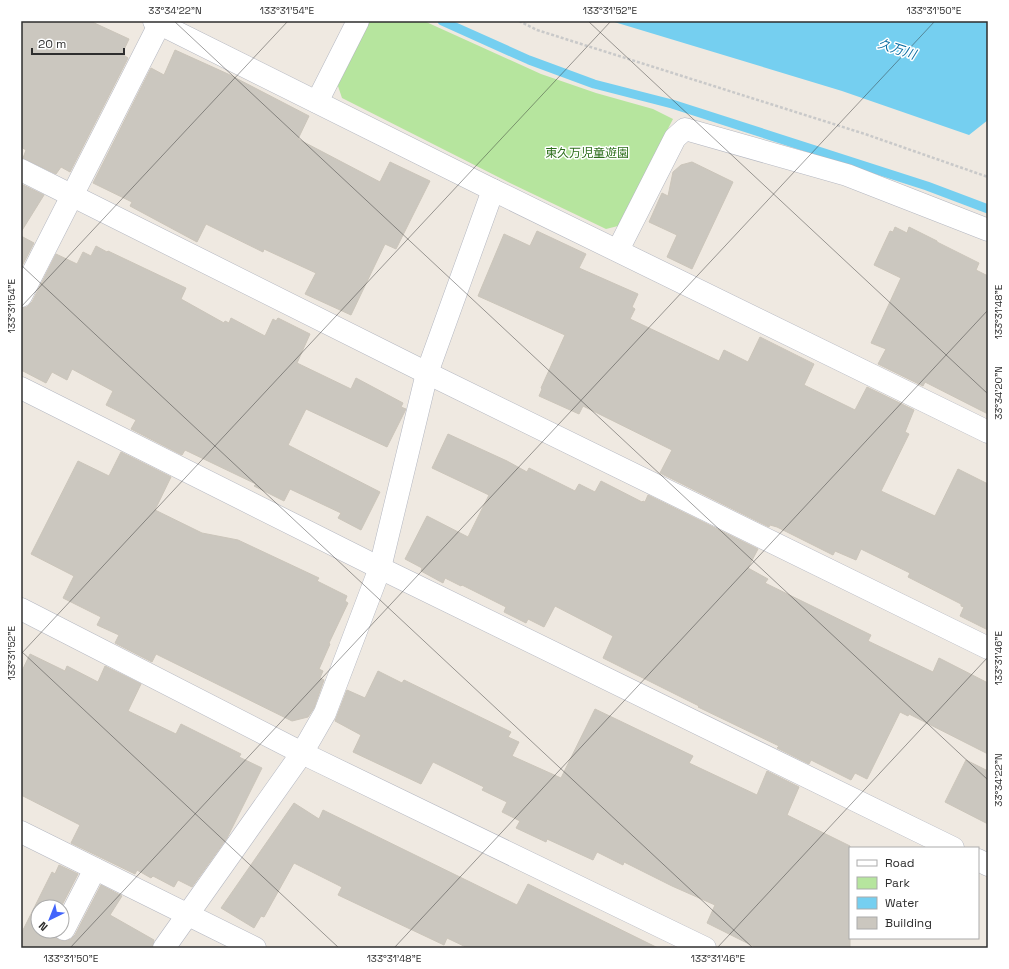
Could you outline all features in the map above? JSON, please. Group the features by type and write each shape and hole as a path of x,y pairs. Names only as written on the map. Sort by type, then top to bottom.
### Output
{"street":[{"path":"317,102 358,21"},
{"path":"21,296 159,22 493,190 988,432"},
{"path":"618,250 675,138 684,129 847,175 988,230"},
{"path":"21,170 427,373 988,648"},
{"path":"164,948 302,753 325,713 380,568 427,373 493,190"},
{"path":"21,388 380,568 951,847"},
{"path":"21,609 302,753 705,948"},
{"path":"21,832 255,948"},
{"path":"979,860 988,865"},
{"path":"70,917 95,868"}],"path":[{"path":"519,21 537,30 857,132 988,177"}],"green space":[{"name":"東久万児童遊園","path":"369,21 424,21 541,74 596,93 653,109 673,119 618,226 606,229 510,183 342,98 337,83"}],"water":[{"name":"久万川","path":"611,21 988,21 988,120 969,135 842,91"}],"building":[{"path":"21,21 90,21 129,39 122,54 128,58 70,172 61,167 56,174 23,158 26,150 21,147"},
{"path":"175,50 228,74 309,116 298,139 380,182 390,162 430,181 396,249 385,244 351,315 305,294 316,273 264,249 263,252 206,224 197,242 130,206 132,202 93,183 151,68 164,75"},
{"path":"692,162 733,182 692,269 667,257 677,235 649,222 662,193 668,196 673,172 681,165"},
{"path":"21,184 44,195 21,232"},
{"path":"895,227 907,233 909,227 979,263 976,270 988,276 988,414 925,382 923,386 878,364 886,349 871,343 901,278 874,265 890,231 893,232"},
{"path":"537,231 586,254 579,268 638,294 632,307 635,309 630,319 719,361 724,350 748,362 760,337 814,364 804,385 855,410 867,387 914,410 905,432 909,434 881,491 935,516 958,469 988,484 988,630 960,616 964,607 961,606 961,604 908,577 910,573 861,549 856,560 835,551 833,555 777,527 770,525 769,527 660,473 672,450 583,406 579,414 539,396 542,389 541,388 565,335 478,296 504,234 530,246"},
{"path":"21,236 34,243 21,268"},
{"path":"96,246 186,288 181,299 224,323 225,321 229,323 231,318 265,336 273,319 276,321 278,318 310,334 297,363 351,389 356,378 403,403 401,407 406,409 387,447 306,409 288,445 380,492 361,530 338,518 341,513 290,489 284,501 254,486 256,484 185,450 182,455 131,429 136,420 106,405 113,391 72,369 67,380 52,372 46,383 21,370 21,308 27,307 32,302 56,254 77,264 83,252 91,256"},
{"path":"448,434 507,461 527,472 529,468 575,491 579,484 595,492 601,481 642,502 645,502 648,495 758,549 748,568 768,579 765,583 871,635 868,641 933,672 939,658 988,683 988,754 909,714 908,716 900,712 867,779 855,773 851,780 811,760 809,764 777,748 779,746 698,707 699,706 603,658 613,636 555,606 544,627 528,619 526,623 504,612 506,607 462,585 461,586 445,578 443,583 421,571 422,568 405,559 427,516 468,537 489,495 432,468"},
{"path":"121,452 171,477 155,510 202,533 238,540 319,578 317,581 347,596 345,601 348,603 329,643 330,644 319,669 323,671 320,678 324,680 314,708 308,717 292,721 156,654 152,662 115,643 119,635 97,625 101,617 63,598 74,576 31,554 78,461 109,476"},
{"path":"30,654 65,671 67,666 98,682 105,666 141,684 128,711 176,734 181,724 241,754 239,757 262,768 227,838 192,887 178,880 174,887 153,876 151,878 137,870 135,874 71,843 80,825 21,795 21,673"},
{"path":"378,671 402,683 404,680 511,732 508,737 519,742 512,756 561,778 595,709 693,756 689,763 757,795 767,771 799,787 787,815 850,846 850,948 757,948 707,923 715,905 624,862 623,865 597,852 593,860 547,839 546,842 516,828 520,821 502,812 507,802 482,790 484,787 433,762 421,784 353,752 361,735 335,721 347,690 365,698"},
{"path":"966,760 988,771 988,824 945,802"},
{"path":"294,803 319,819 323,810 517,905 528,884 658,948 468,948 447,938 444,945 338,895 342,887 294,863 264,917 261,916 254,928 221,908"},
{"path":"59,865 78,874 65,899 38,899 52,872 55,874"},
{"path":"101,885 122,896 110,915 154,940 152,948 21,948 21,934 30,916 30,939 58,939 65,941 71,939 75,935"}],"waterway":[{"path":"442,21 529,60 594,84 672,104 927,186 988,209"}]}
